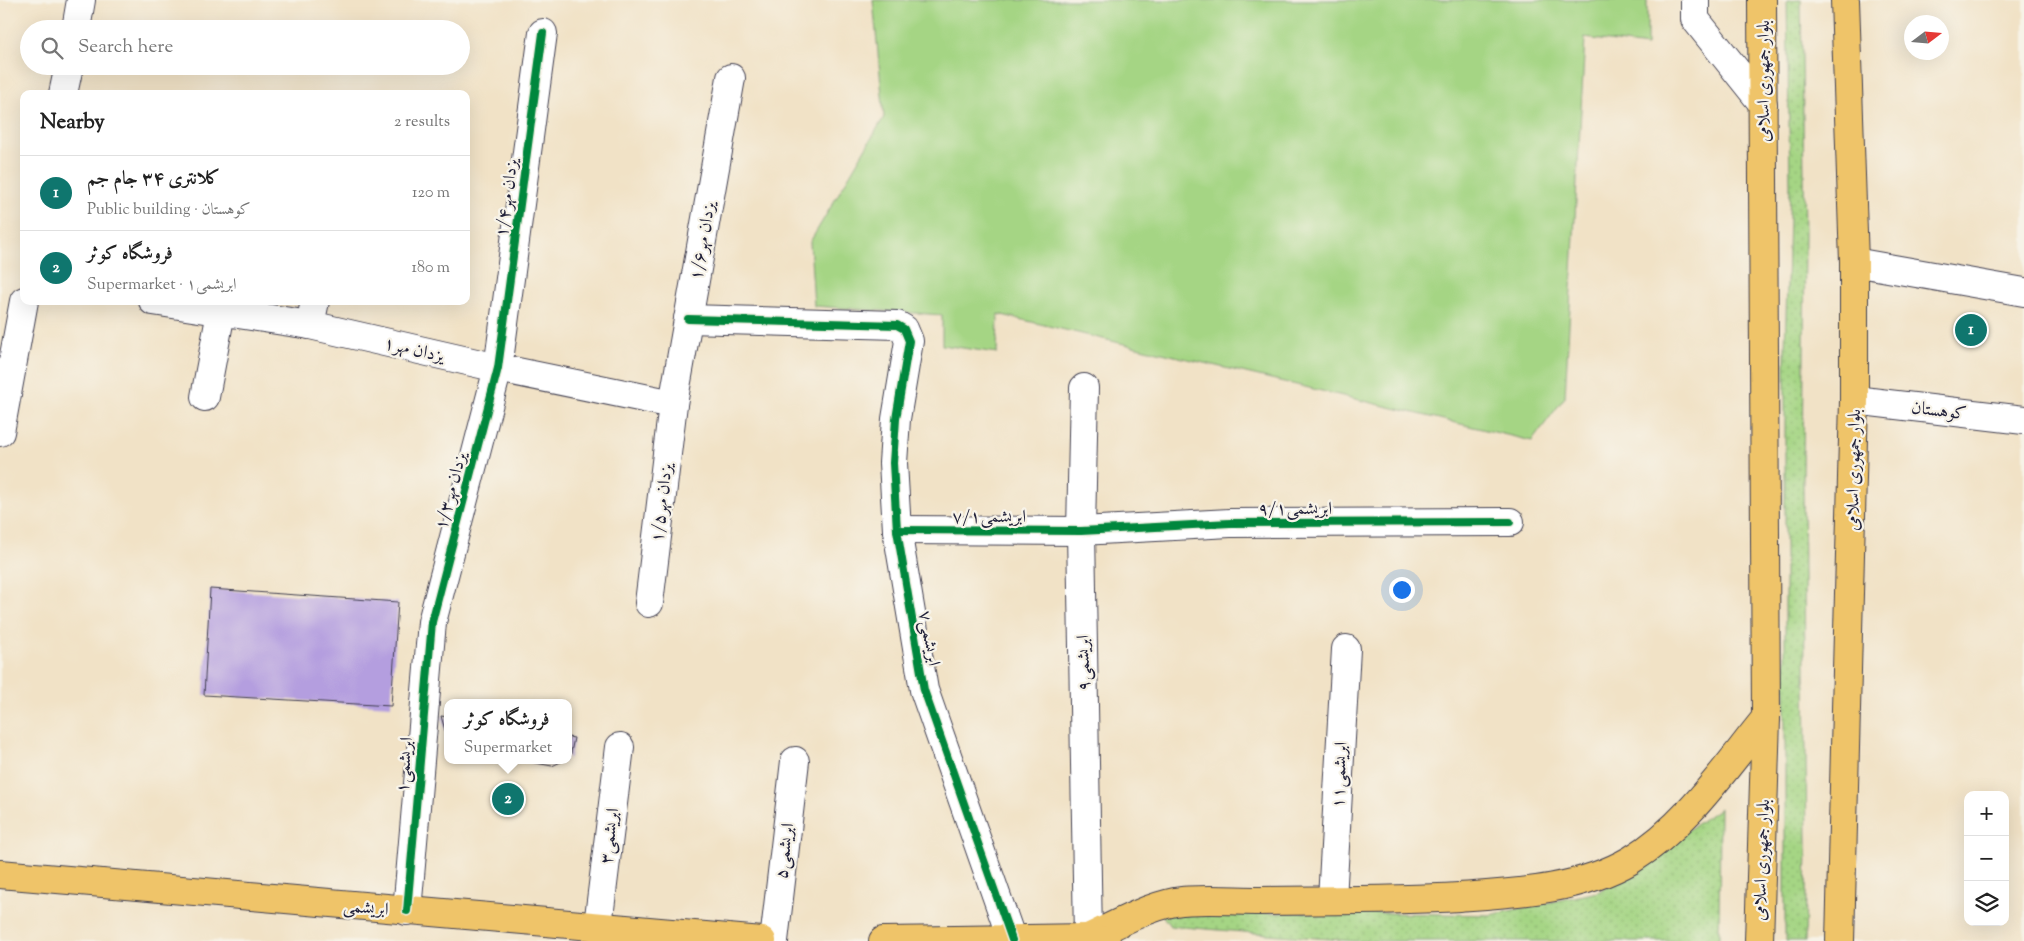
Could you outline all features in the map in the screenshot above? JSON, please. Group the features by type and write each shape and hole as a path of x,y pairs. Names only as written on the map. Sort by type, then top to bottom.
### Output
{"main road":[{"name":"بلوار جمهوری اسلامی","path":"1759,941 1766,718 1762,0"},
{"name":"بلوار جمهوری اسلامی","path":"1840,941 1854,400 1854,262 1845,0"},
{"path":"883,941 1097,939 1125,920 1176,902 1414,899 1510,894 1592,877 1630,860 1663,836 1693,807 1766,718"},
{"name":"ابریشمی","path":"0,874 407,911 598,925 762,941"}],"street":[{"path":"78,20 81,0"},
{"path":"1695,0 1695,19 1763,104"},
{"name":"۱/۴یزدان مهر","path":"498,368 543,32"},
{"path":"65,90 67,75"},
{"name":"۱/۶یزدان مهر","path":"673,404 731,78"},
{"path":"1854,262 2024,292"},
{"path":"0,432 7,353 23,305"},
{"name":"یزدان مهر۱","path":"178,305 221,312 312,313 498,368 673,404"},
{"path":"205,397 221,312"},
{"name":"ابریشمی۷","path":"688,319 897,325 904,329 909,341 896,419 893,463 897,530 924,690 1012,940"},
{"name":"۱/۳یزدان مهر","path":"432,622 498,368"},
{"name":"ابریشمی۹","path":"1084,388 1081,531 1097,939"},
{"name":"کوهستان","path":"1854,400 2024,420"},
{"name":"۱/۵یزدان مهر","path":"649,603 673,404"},
{"name":"۹/۱ابریشمی","path":"1081,531 1230,523 1510,522"},
{"name":"ابریشمی۷/۱","path":"897,530 1081,531"},
{"name":"ابریشمی۱","path":"407,911 432,622"},
{"name":"ابریشمی۱۱","path":"1332,900 1346,649"},
{"name":"ابریشمی۳","path":"598,925 620,747"},
{"name":"ابریشمی۵","path":"774,941 795,761"}],"green space":[{"path":"873,0 1647,0 1647,46 1585,38 1565,397 1532,441 998,314 997,353 942,345 942,315 814,306 810,242 884,117"},
{"path":"1787,0 1801,0 1805,234 1803,482 1807,847 1805,941 1785,941 1785,350 1790,185"},
{"path":"1720,808 1719,941 1353,941 1170,926 1162,915 1334,912 1490,915 1598,892"}],"building":[{"path":"210,589 398,602 391,706 204,695"}],"cycle path":[{"path":"407,911 432,622 498,368 543,33"},
{"path":"688,319 897,325 904,329 909,341 896,419 893,463 897,530 924,690 1012,940"},
{"path":"897,530 1081,531 1230,523 1510,522"}],"place":[{"name":"کلانتری ۳۴ جام جم","path":"1971,330"},
{"name":"فروشگاه کوثر","path":"508,799"}]}
